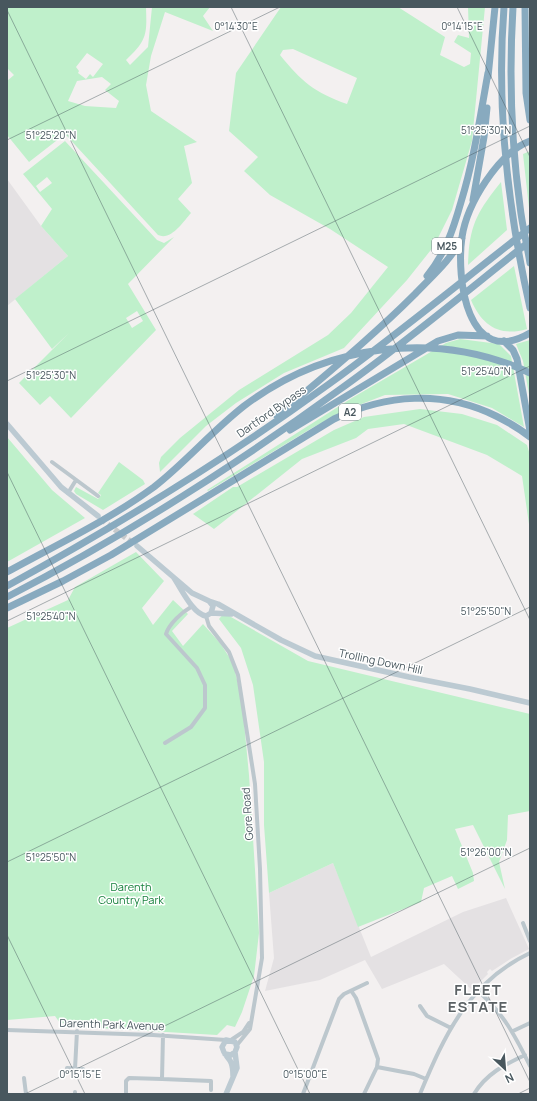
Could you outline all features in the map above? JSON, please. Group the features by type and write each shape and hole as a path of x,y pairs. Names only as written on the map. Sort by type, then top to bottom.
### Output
{"highway":[{"name":"M25","path":"472,208 484,137 488,74 495,7"},
{"path":"504,7 501,72 506,169 511,208 530,308"},
{"path":"513,7 511,73 515,163 520,208 530,263"},
{"path":"525,10 530,65"},
{"path":"525,10 526,93 530,120"},
{"name":"M25","path":"366,341 431,271 446,247 471,168 488,74"},
{"path":"240,446 366,341 438,271 451,256 462,238 472,208 499,164 514,149 530,141"},
{"name":"Dartford Bypass","path":"7,586 139,511 188,481 240,446 344,373 427,310 530,228"},
{"path":"462,238 461,264 465,302 472,320 487,336"},
{"name":"Dartford Bypass","path":"7,597 42,579 194,490 245,456 347,385 430,322 530,241"},
{"path":"504,341 530,332"},
{"path":"245,456 438,341 458,335 471,334 487,336 504,341 513,350 518,359 530,431"},
{"path":"7,572 132,502 178,466 225,422 254,399 291,377 331,361 383,349 432,348 477,355 530,373"},
{"name":"A2","path":"7,608 48,589 117,551 334,419 376,402 403,398 424,398 458,402 488,412 514,426 530,437"}],"main road":[{"path":"7,424 48,473 68,493 98,516"},
{"path":"137,546 174,578 190,605 200,614 209,614 213,606 209,601"},
{"name":"Trolling Down Hill","path":"174,578 196,596 218,604 300,650 325,659 470,688 530,703"},
{"path":"190,605 196,596"},
{"name":"Trolling Down Hill","path":"209,614 237,615"},
{"path":"226,1094 238,1064 236,1052 237,1045 229,1040 222,1047 225,1054 232,1061 233,1076"},
{"path":"225,1054 231,1055 236,1052"}],"street":[{"path":"52,462 98,496"},
{"path":"68,493 76,480"},
{"path":"166,743 192,727 205,708 204,685 197,668 166,634 177,618 190,605"},
{"name":"Gore Road","path":"209,614 209,626 229,652 237,671 254,771 260,859 262,938 260,974 247,1034 237,1045"},
{"path":"523,923 530,941"},
{"path":"420,1094 451,1028 477,990 500,969 530,953"},
{"path":"303,1094 338,1000 343,994 352,992 367,983"},
{"path":"477,990 490,1002 513,1031 530,1066"},
{"path":"352,992 355,994 378,1060 377,1067 364,1094"},
{"path":"420,1006 427,1016 451,1028"},
{"name":"Gore Road","path":"229,1040 243,1032 251,1020"},
{"path":"513,1031 530,1023"},
{"name":"Darenth Park Avenue","path":"7,1030 77,1031 229,1040"},
{"path":"75,1069 77,1031"},
{"path":"162,1079 163,1035"},
{"path":"216,1040 222,1047"},
{"path":"474,1094 487,1077 494,1071 525,1055"},
{"path":"377,1067 414,1074 426,1079"},
{"path":"67,1068 83,1069"},
{"path":"24,1078 26,1094"},
{"path":"126,1094 126,1081 129,1078 211,1081 211,1090"}],"shaded area":[{"path":"7,179 41,226 68,256 7,306"},
{"path":"333,863 371,957 463,912 506,898 529,949 492,971 490,969 487,972 488,974 472,990 444,964 382,989 365,960 320,980 265,991 274,958 269,893"}],"green space":[{"path":"7,7 146,7 146,31 142,42 126,60 130,65 148,47 152,7 210,7 203,16 213,31 165,12 151,56 146,85 151,111 197,142 184,146 192,183 178,199 191,213 172,233 163,236 158,235 65,134 29,162 7,135 7,81 14,75 7,68","holes":["87,53 103,64 93,77 90,74 86,79 78,73 79,71 76,67","102,77 111,84 105,90 119,101 116,108 85,106 68,101 77,81"]},
{"path":"281,7 398,7 445,37 440,55 464,67 470,64 471,53 454,42 458,35 469,38 468,7 485,7 472,141 452,210 434,246 407,280 344,348 284,373 236,403 206,426 160,472 159,463 161,457 180,438 239,390 328,335 351,313 388,267 330,229 270,195 244,171 258,157 229,131 236,73","holes":["293,49 357,78 347,104 317,91 302,79 280,55 283,50"]},
{"path":"65,141 157,240 164,243 174,237 128,284 156,330 71,418 50,396 40,405 19,383 69,333 52,349 15,299 68,256 41,226 52,209 23,174","holes":["47,177 52,183 40,192 36,186","137,311 143,321 132,328 126,318"]},
{"path":"530,151 530,217 523,154"},
{"path":"501,182 507,230 468,265 470,240 476,220 480,211"},
{"path":"514,266 527,329 508,332 486,323 475,309 471,300"},
{"path":"460,339 499,344 511,356 524,427 492,408 448,394 385,395 346,410 312,428 208,491 207,490 352,398 446,343"},
{"path":"530,340 530,400 523,361 516,344"},
{"path":"420,409 462,414 497,425 527,445 530,455 530,531 522,476 487,455 404,424 368,429 356,438 302,459 214,529 193,514 233,487 237,487 334,430 364,417"},
{"path":"7,437 52,490 85,518 7,562"},
{"path":"119,462 143,480 145,484 103,510 76,494 74,491 76,487 98,499 101,495 98,493"},
{"name":"Darenth Country Park","path":"136,552 164,581 142,608 153,625 173,600 188,614 172,631 183,646 203,624 220,643 233,663 242,701 249,775 259,933 254,976 242,1012 235,1027 227,1025 217,1035 98,1028 98,1024 60,1023 55,1016 7,1020 7,628 68,600 75,587"},
{"path":"224,613 308,661 530,714 530,811 508,815 507,840 499,862 505,889 473,825 455,829 473,873 474,881 458,889 452,876 424,888 421,902 358,927 333,863 269,893 264,825 264,762 253,685 241,648 219,619"}],"tunnel":[{"path":"101,519 134,544"}],"district":[{"name":"FLEET ESTATE","path":"478,998"}]}
